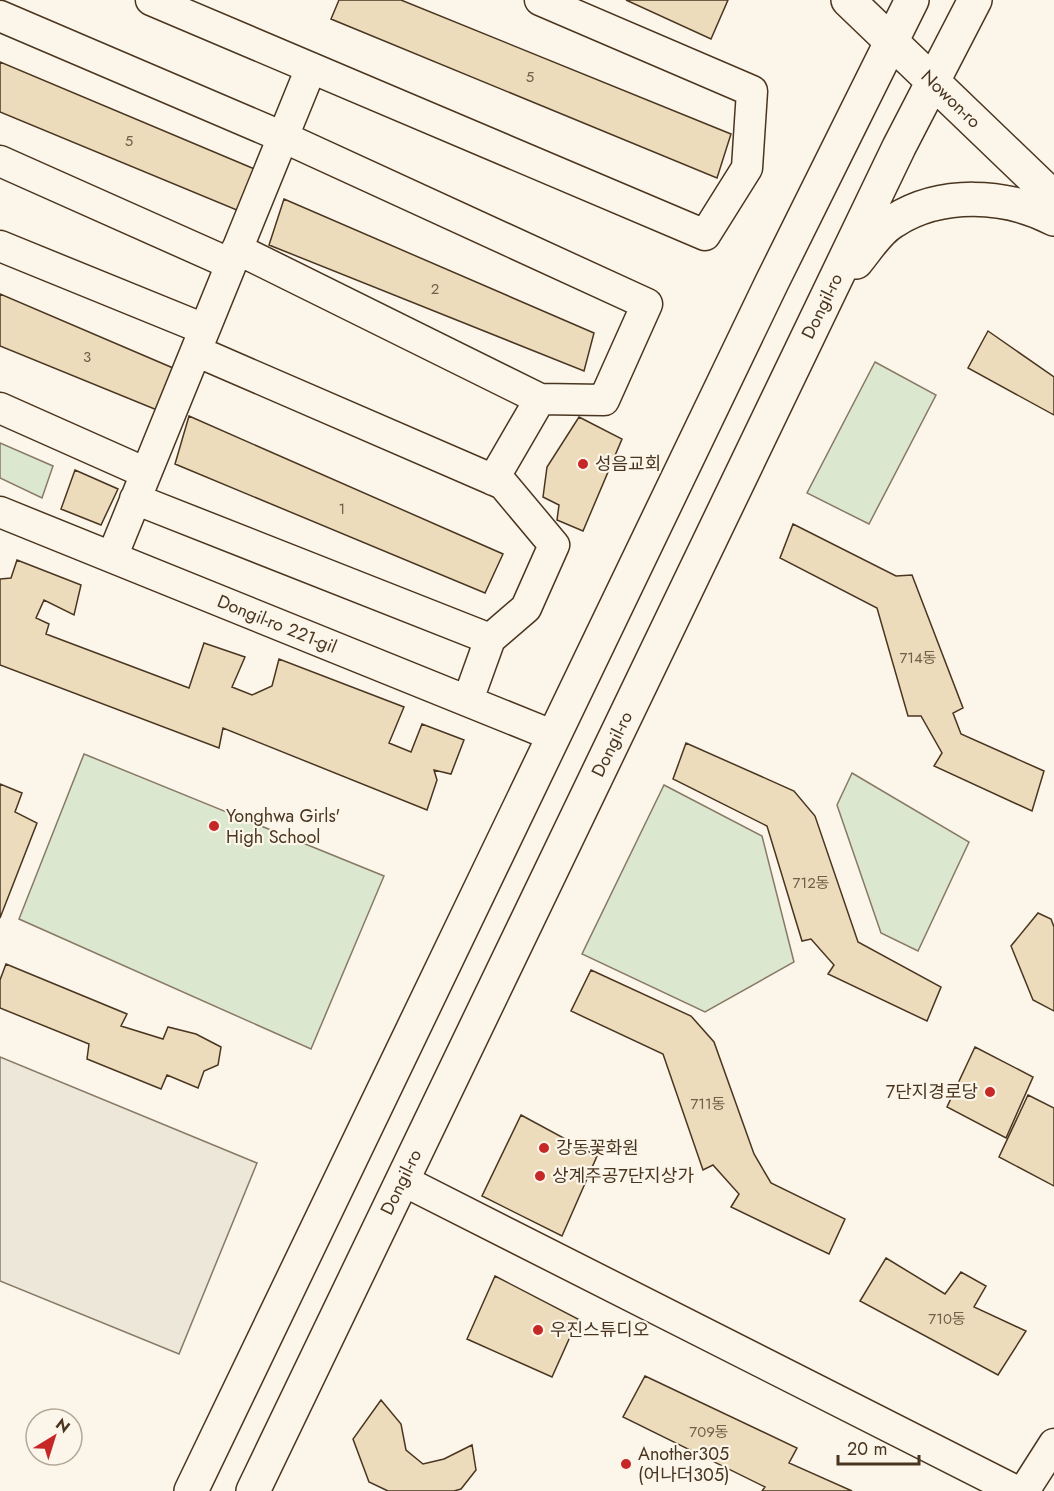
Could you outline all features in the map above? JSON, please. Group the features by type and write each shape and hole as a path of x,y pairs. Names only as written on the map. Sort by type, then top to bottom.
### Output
{"main road":[{"name":"Nowon-ro","path":"848,0 1054,198"},
{"path":"191,1491 554,736 912,0"},
{"name":"Dongil-ro","path":"253,1491 899,147 975,0"},
{"path":"829,292 892,221 923,207 957,200 1011,202 1054,219"}],"street":[{"path":"151,0 705,235 747,168 752,91 540,0"},
{"path":"0,16 283,137 647,304 604,399 540,399 234,256 0,161"},
{"path":"112,557 311,68"},
{"path":"0,246 503,484 554,545 526,608 490,639 468,700"},
{"path":"493,480 540,399"},
{"path":"0,408 140,486 490,639"},
{"name":"Dongil-ro 221-gil","path":"0,512 468,700 521,725 554,736"},
{"path":"402,1180 1016,1491"},
{"path":"1024,1491 1054,1444"}],"green space":[{"path":"875,362 936,395 869,524 807,493"},
{"path":"0,443 53,466 42,498 0,478"},
{"path":"84,754 384,876 311,1049 19,919"},
{"path":"852,773 969,842 918,951 881,933 837,805"},
{"path":"664,785 762,836 794,962 705,1012 582,954"}],"shaded area":[{"path":"0,1057 257,1163 179,1354 0,1281"}],"building":[{"path":"339,0 401,0 731,134 717,178 331,19"},
{"path":"626,0 728,0 711,39"},
{"path":"0,62 257,170 244,213 0,112"},
{"path":"284,199 594,333 584,371 269,245"},
{"path":"0,294 173,368 157,410 0,346"},
{"path":"988,331 1054,377 1054,415 968,368"},
{"path":"189,416 503,554 485,593 175,464"},
{"path":"579,417 622,439 583,531 557,520 559,505 543,497 547,467"},
{"path":"75,470 118,489 101,525 61,509"},
{"path":"793,524 896,576 912,575 963,708 953,713 961,734 1044,771 1032,811 934,766 942,753 921,716 908,716 877,608 780,558"},
{"path":"17,560 81,585 74,615 44,600 36,618 49,624 46,634 189,688 204,643 245,657 232,687 252,695 272,686 279,659 404,707 389,743 411,752 422,724 464,740 451,774 434,770 437,780 427,810 223,728 219,748 0,665 0,579 11,578"},
{"path":"686,743 794,791 815,816 858,942 941,987 927,1021 828,974 834,965 811,939 802,941 767,826 673,779"},
{"path":"0,784 22,793 15,812 37,823 0,918"},
{"path":"1038,913 1051,919 1054,927 1054,1011 1033,1000 1011,946"},
{"path":"6,964 127,1014 121,1026 163,1039 168,1027 196,1034 221,1047 218,1065 204,1071 198,1088 167,1075 161,1089 87,1059 89,1044 0,1008 0,980"},
{"path":"591,970 691,1016 714,1042 754,1154 771,1183 845,1219 829,1254 731,1207 739,1194 713,1165 703,1170 663,1054 571,1011"},
{"name":"7단지경로당","path":"975,1047 1033,1077 1006,1138 947,1107"},
{"path":"1028,1095 1054,1108 1054,1186 999,1157"},
{"name":"상계주공7단지상가","path":"521,1115 597,1156 562,1236 482,1196"},
{"path":"886,1258 945,1294 961,1272 986,1286 974,1307 1026,1331 998,1375 860,1301"},
{"path":"495,1276 578,1319 552,1377 467,1339"},
{"path":"645,1376 797,1448 789,1463 852,1491 762,1491 765,1487 623,1417"},
{"path":"381,1400 401,1424 406,1450 423,1464 444,1459 472,1445 476,1470 461,1489 454,1491 388,1491 369,1482 353,1439"}],"place":[{"name":"성음교회","path":"583,464"},
{"name":"Yonghwa Girls' High School","path":"214,826"},
{"name":"7단지경로당","path":"990,1092"},
{"name":"강동꽃화원","path":"544,1148"},
{"name":"상계주공7단지상가","path":"540,1176"},
{"name":"우진스튜디오","path":"538,1330"},
{"name":"Another305 (어나더305)","path":"626,1464"}]}
